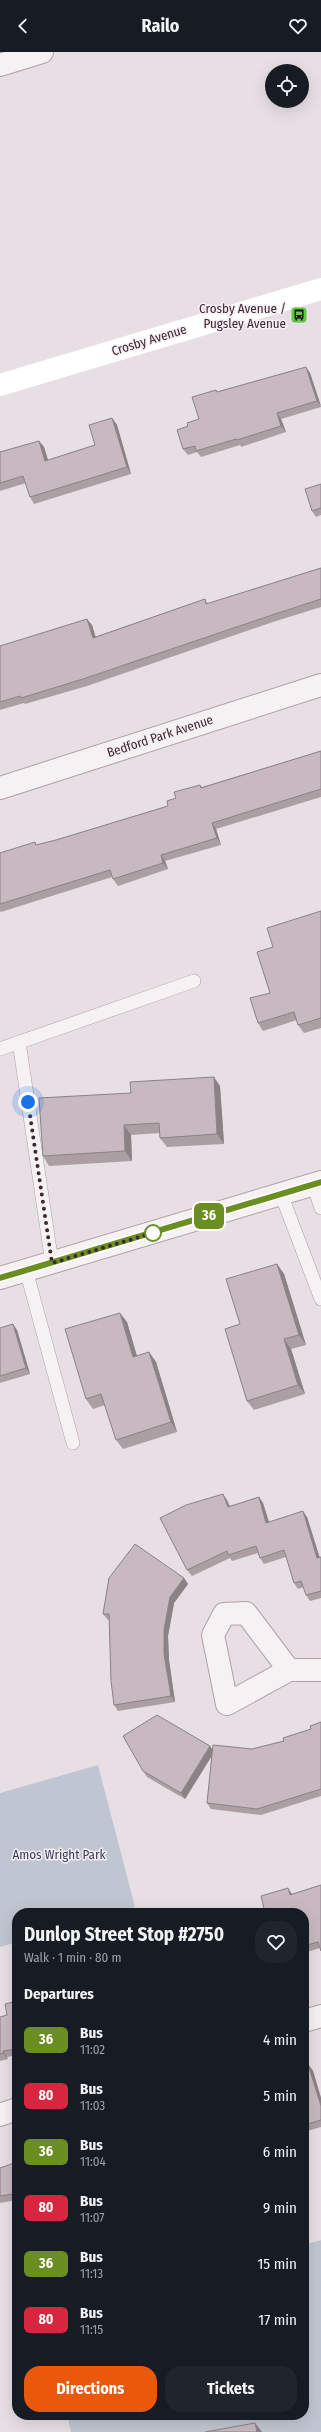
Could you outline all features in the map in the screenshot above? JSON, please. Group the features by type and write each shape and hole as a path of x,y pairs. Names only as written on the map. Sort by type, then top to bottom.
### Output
{"street":[{"path":"0,65 42,52"},
{"name":"Crosby Avenue","path":"0,385 321,289"},
{"name":"Bedford Park Avenue","path":"0,788 321,685"},
{"path":"0,1278 317,1183"},
{"path":"288,1670 321,1670"},
{"path":"309,2020 321,2016"},
{"path":"0,2115 12,2111"}],"lane":[{"path":"0,1049 194,981"},
{"path":"19,1042 52,1263"},
{"path":"317,1183 321,1208"},
{"path":"281,1194 321,1299"},
{"path":"26,1270 73,1443"}],"green space":[{"name":"Amos Wright Park","path":"98,1765 135,1907 12,1908 12,1943 0,1947 0,1793"},
{"path":"321,2240 321,2432 71,2432 68,2420 309,2420 309,2244"}],"building":[{"path":"306,367 317,401 277,413 281,426 196,451 195,446 183,449 177,430 188,426 187,423 199,419 192,397 216,390 217,392"},
{"path":"112,418 127,467 30,497 23,476 0,483 0,452 39,441 45,461 95,445 89,425"},
{"path":"321,484 321,508 312,511 305,489"},
{"path":"321,568 321,599 83,679 21,698 20,696 0,702 0,646 87,619 93,638 205,599 206,604"},
{"path":"321,751 321,789 212,823 217,838 161,855 163,863 113,879 110,870 0,904 0,853 35,842 36,845 56,840 168,806 167,801 176,798 174,792 200,785 201,788"},
{"path":"321,911 321,1018 298,1025 294,1012 258,1023 250,998 270,993 257,952 273,947 267,928"},
{"path":"214,1077 217,1134 160,1138 159,1123 124,1125 125,1151 43,1156 39,1098 131,1093 130,1082"},
{"path":"277,1264 299,1335 284,1339 298,1385 247,1401 225,1329 240,1324 226,1279"},
{"path":"120,1313 133,1357 149,1352 171,1422 116,1440 101,1394 86,1399 65,1329"},
{"path":"13,1324 26,1368 0,1376 0,1328"},
{"path":"223,1494 228,1507 259,1497 266,1523 303,1511 317,1558 321,1557 321,1591 306,1595 301,1581 294,1583 284,1550 260,1558 256,1546 228,1555 227,1551 187,1570 160,1518 186,1505"},
{"path":"135,1544 184,1578 170,1597 164,1630 164,1654 171,1696 114,1705 111,1681 109,1614 103,1614 109,1578"},
{"path":"157,1715 210,1746 181,1793 143,1771 123,1736"},
{"path":"321,1722 321,1789 257,1809 207,1803 213,1745 252,1749 284,1741 283,1738 311,1729 310,1726"},
{"path":"321,1885 321,1951 318,1942 309,1945 309,1908 264,1908 261,1896 288,1888 290,1895"},
{"path":"12,2002 12,2050 3,2051 3,2053 0,2054 0,2017 7,2015 5,2004"},
{"path":"309,2067 321,2106 321,2120 309,2124"},
{"path":"12,2164 12,2194 0,2196 0,2168"},
{"path":"255,2423 257,2432 205,2432"}],"bus line":[{"name":"36","path":"0,1278 321,1182"}],"place":[{"name":"Crosby Avenue / Pugsley Avenue","path":"299,315"}],"route":[{"path":"28,1102 52,1263 153,1233"}]}
